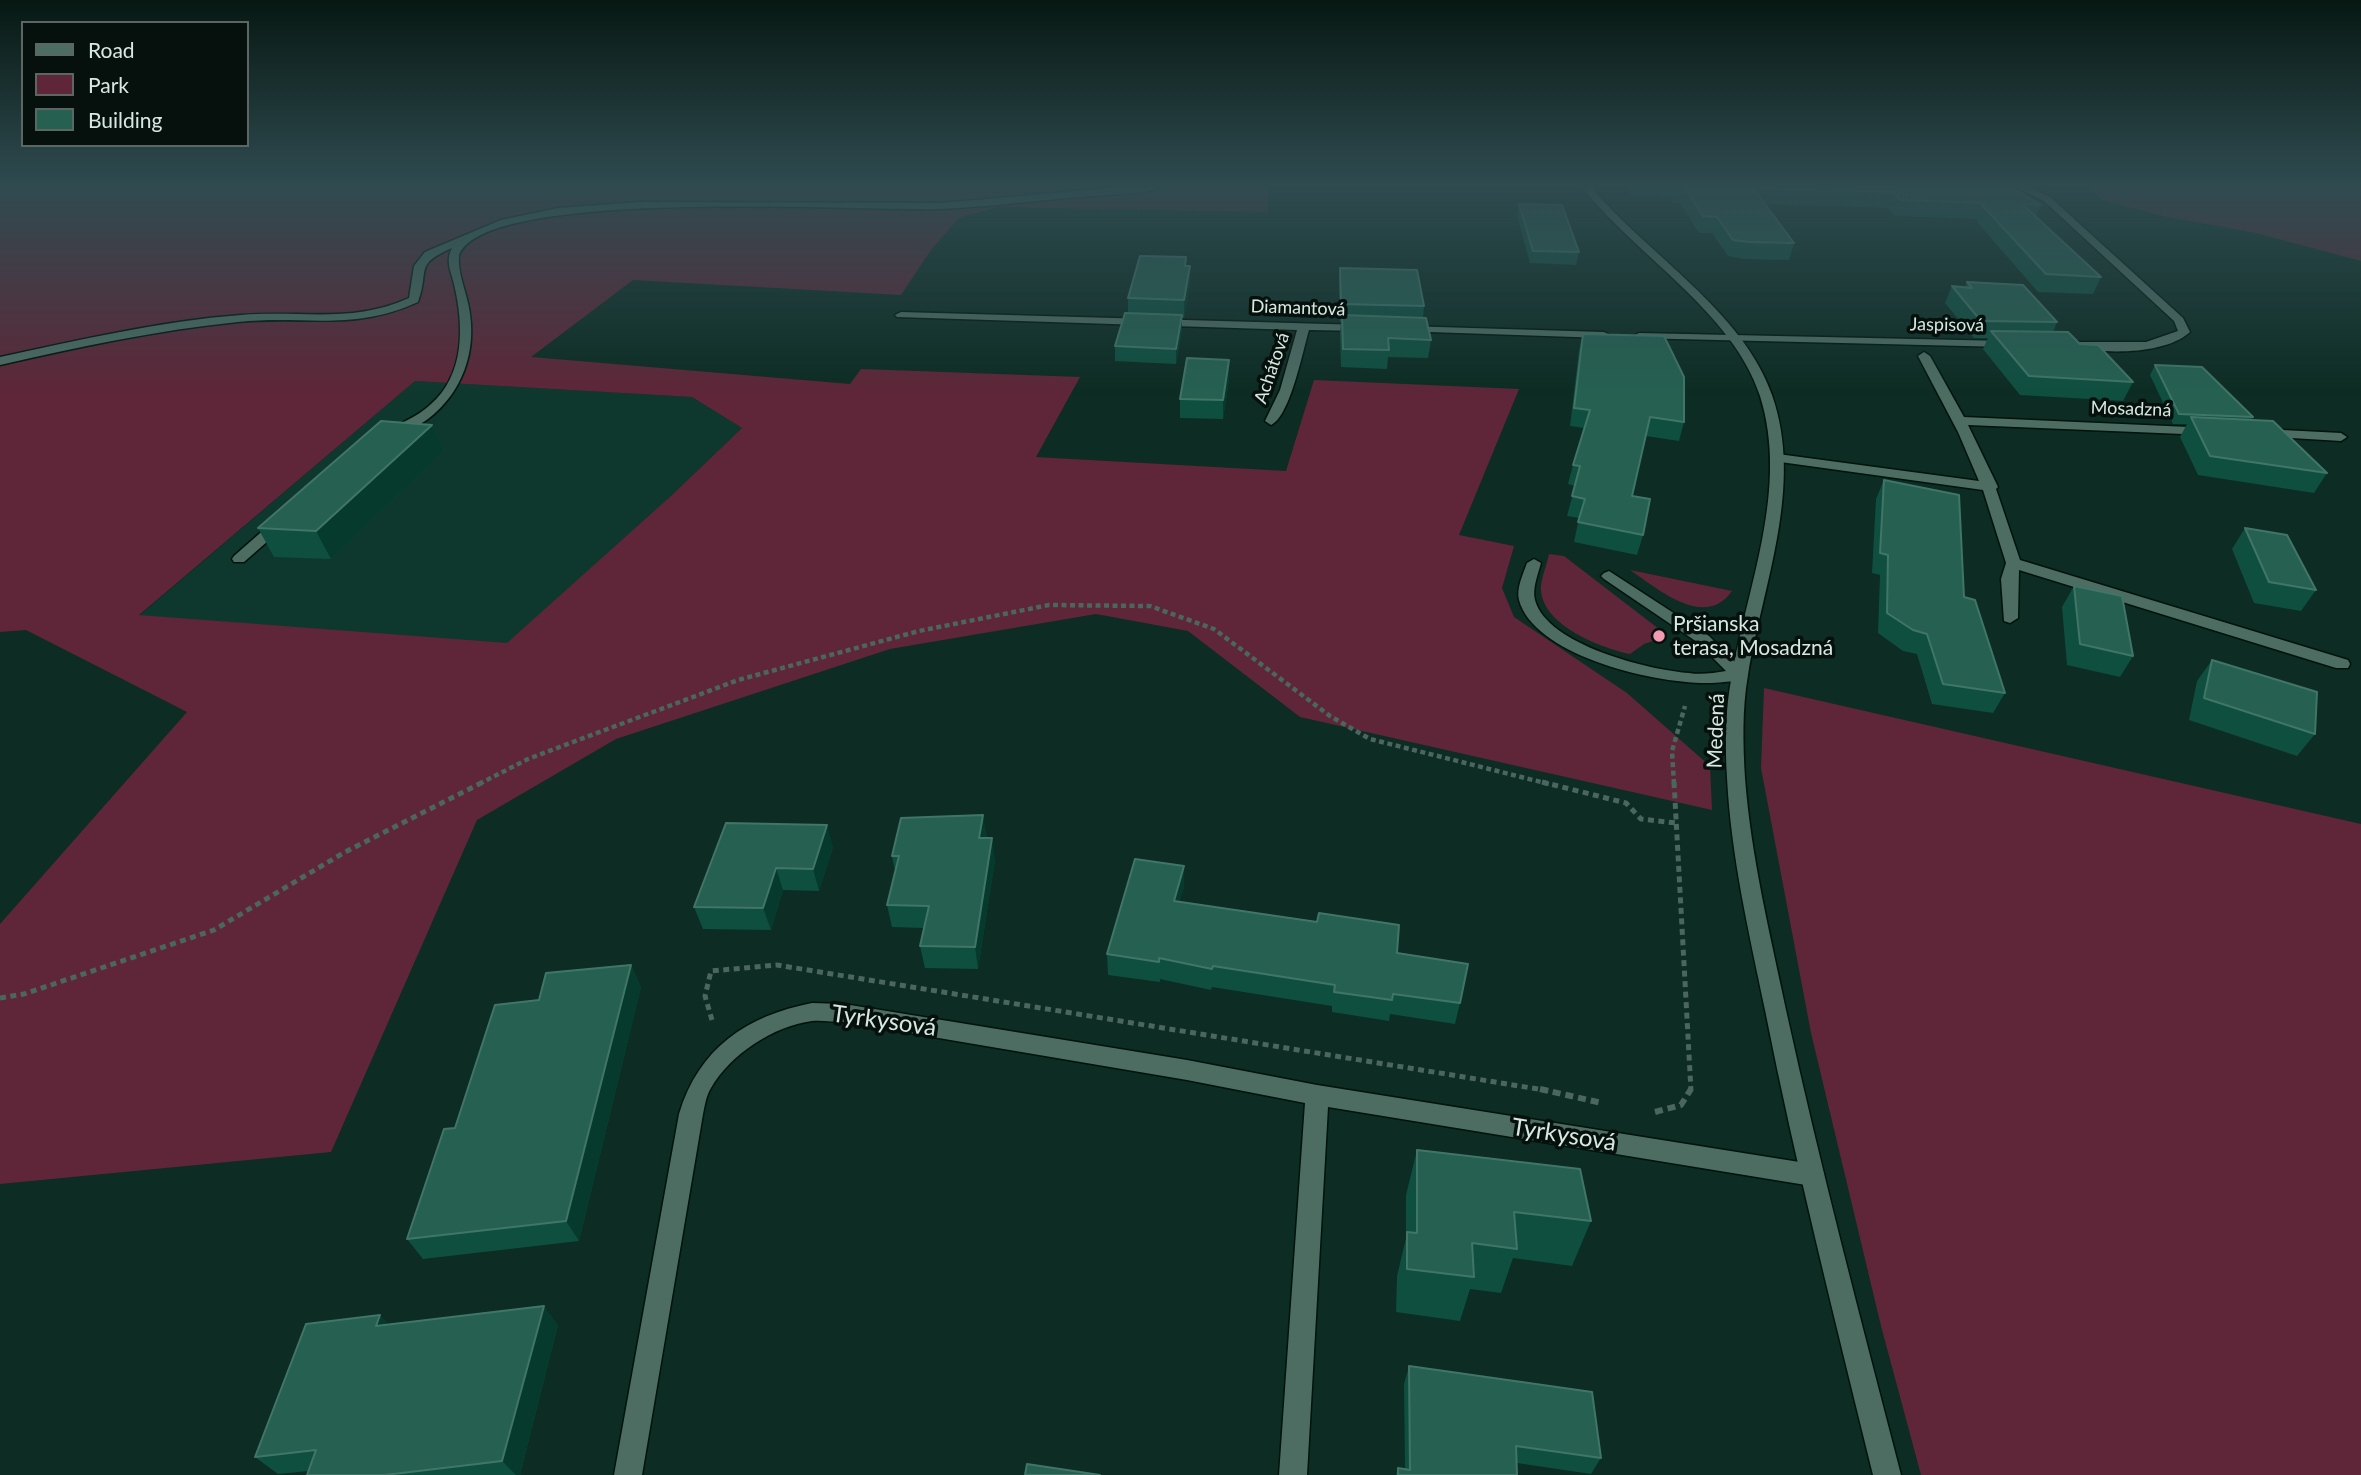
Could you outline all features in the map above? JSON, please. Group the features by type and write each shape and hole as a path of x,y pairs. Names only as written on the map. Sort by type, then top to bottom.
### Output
{"street":[{"path":"0,361 79,344 243,318 347,320 371,317 396,310 414,300 419,265 427,256"},
{"path":"375,442 435,408 455,383 464,364 467,339 459,285 453,265 454,256"},
{"name":"Medená","path":"1650,256 1735,338 1765,390 1774,419 1778,458 1765,561 1740,675 1734,733 1737,797 1779,1026 1812,1175 1887,1475"},
{"path":"2060,345 2152,345 2171,341 2184,332 2179,320 2109,256"},
{"name":"Diamantová","path":"901,315 1374,328"},
{"name":"Achátová","path":"1271,421 1286,390 1304,326"},
{"path":"1388,328 1610,335"},
{"path":"1624,335 1735,338"},
{"name":"Jaspisová","path":"1735,338 2020,344"},
{"path":"1924,356 1962,421 1991,487 2013,564 2009,579 2010,618"},
{"name":"Mosadzná","path":"1962,421 2219,432"},
{"path":"2246,433 2341,436"},
{"path":"1778,458 1991,487"},
{"path":"239,559 291,514"},
{"path":"1534,563 1526,598 1533,612 1549,628 1573,644 1604,659 1644,672 1693,679 1740,675"},
{"path":"2013,564 2342,664"},
{"path":"1609,576 1703,639 1740,675"},
{"name":"Tyrkysová","path":"628,1475 691,1114 701,1083 723,1058 751,1035 782,1019 813,1012 845,1013 1187,1070 1317,1095 1812,1175"},
{"path":"1293,1475 1317,1095"}],"path":[{"path":"0,998 24,994 214,930 345,852 528,759 738,680 919,631 1049,606 1150,606 1214,629 1330,716 1370,739 1626,803 1641,819 1676,823"},
{"path":"1646,1111 1672,1110 1685,1103 1691,1092 1672,751 1693,679"},
{"path":"723,1058 705,996 711,971 777,965 1537,1089 1610,1105"}],"shaded area":[{"path":"415,381 692,397 742,428 507,644 139,616"}],"green space":[{"path":"0,256 927,256 901,295 633,280 531,357 850,384 861,369 1080,377 1036,457 1286,471 1314,380 1519,389 1459,535 1514,546 1502,588 1514,617 1627,693 1710,766 1712,810 1300,717 1188,631 1096,614 890,649 616,739 477,820 331,1152 0,1184 0,924 187,712 26,630 0,632","holes":["415,381 692,397 742,428 672,495 507,643 139,615"]},
{"path":"2342,256 2361,256 2361,261"},
{"path":"1549,554 1564,556 1659,629 1656,640 1644,644 1630,654 1590,641 1563,625 1544,604 1541,591"},
{"path":"1630,570 1732,591 1721,602 1709,607 1695,607 1667,595"},
{"path":"1764,688 2361,824 2361,1475 1921,1475 1881,1326 1811,1033 1761,768"}],"building":[{"path":"1140,256 1186,257 1185,266 1190,266 1184,300 1128,298"},
{"path":"2029,256 2078,256 2101,277 2046,274"},
{"path":"1340,268 1417,270 1424,306 1341,304"},
{"path":"1967,282 2023,285 2057,322 1981,321 1952,286 1972,288"},
{"path":"1125,313 1182,315 1176,349 1115,346"},
{"path":"1342,315 1426,318 1431,340 1388,338 1389,350 1343,349"},
{"path":"1991,331 2068,332 2080,344 2098,345 2133,382 2029,376"},
{"path":"1583,334 1664,336 1684,377 1684,422 1650,417 1632,496 1650,499 1643,535 1578,522 1585,499 1572,496 1580,466 1573,465 1590,410 1574,408"},
{"path":"1187,358 1229,360 1223,400 1180,399"},
{"path":"2155,365 2202,367 2253,417 2179,414"},
{"path":"2191,417 2273,421 2327,473 2210,456"},
{"path":"381,421 432,425 316,531 258,528"},
{"path":"1884,480 1959,495 1964,597 1975,600 2005,693 1943,684 1927,634 1913,630 1887,613 1888,555 1880,553"},
{"path":"2245,528 2287,535 2316,590 2269,582"},
{"path":"2074,586 2122,596 2133,656 2080,644"},
{"path":"2212,660 2317,692 2315,734 2204,698"},
{"path":"983,815 979,838 992,838 975,947 920,946 929,906 887,905 899,856 892,856 901,818"},
{"path":"726,823 827,825 813,869 776,868 763,908 694,907"},
{"path":"1135,859 1184,866 1174,901 1317,922 1319,913 1399,925 1397,953 1468,964 1460,1003 1393,994 1392,1000 1334,992 1335,985 1213,966 1212,969 1159,958 1159,962 1107,954"},
{"path":"631,965 566,1221 407,1239 444,1129 455,1128 495,1005 539,1000 546,973"},
{"path":"1417,1150 1580,1169 1591,1221 1514,1212 1517,1249 1472,1243 1474,1277 1407,1269 1407,1232 1417,1233"},
{"path":"544,1306 502,1461 385,1475 307,1475 316,1450 255,1457 306,1324 380,1315 376,1326"},
{"path":"1409,1366 1592,1392 1601,1458 1516,1446 1517,1475 1398,1475 1398,1468 1410,1470"},
{"path":"1027,1464 1100,1475 1025,1475"}],"place":[{"name":"Pršianska terasa, Mosadzná","path":"1659,636"}]}
